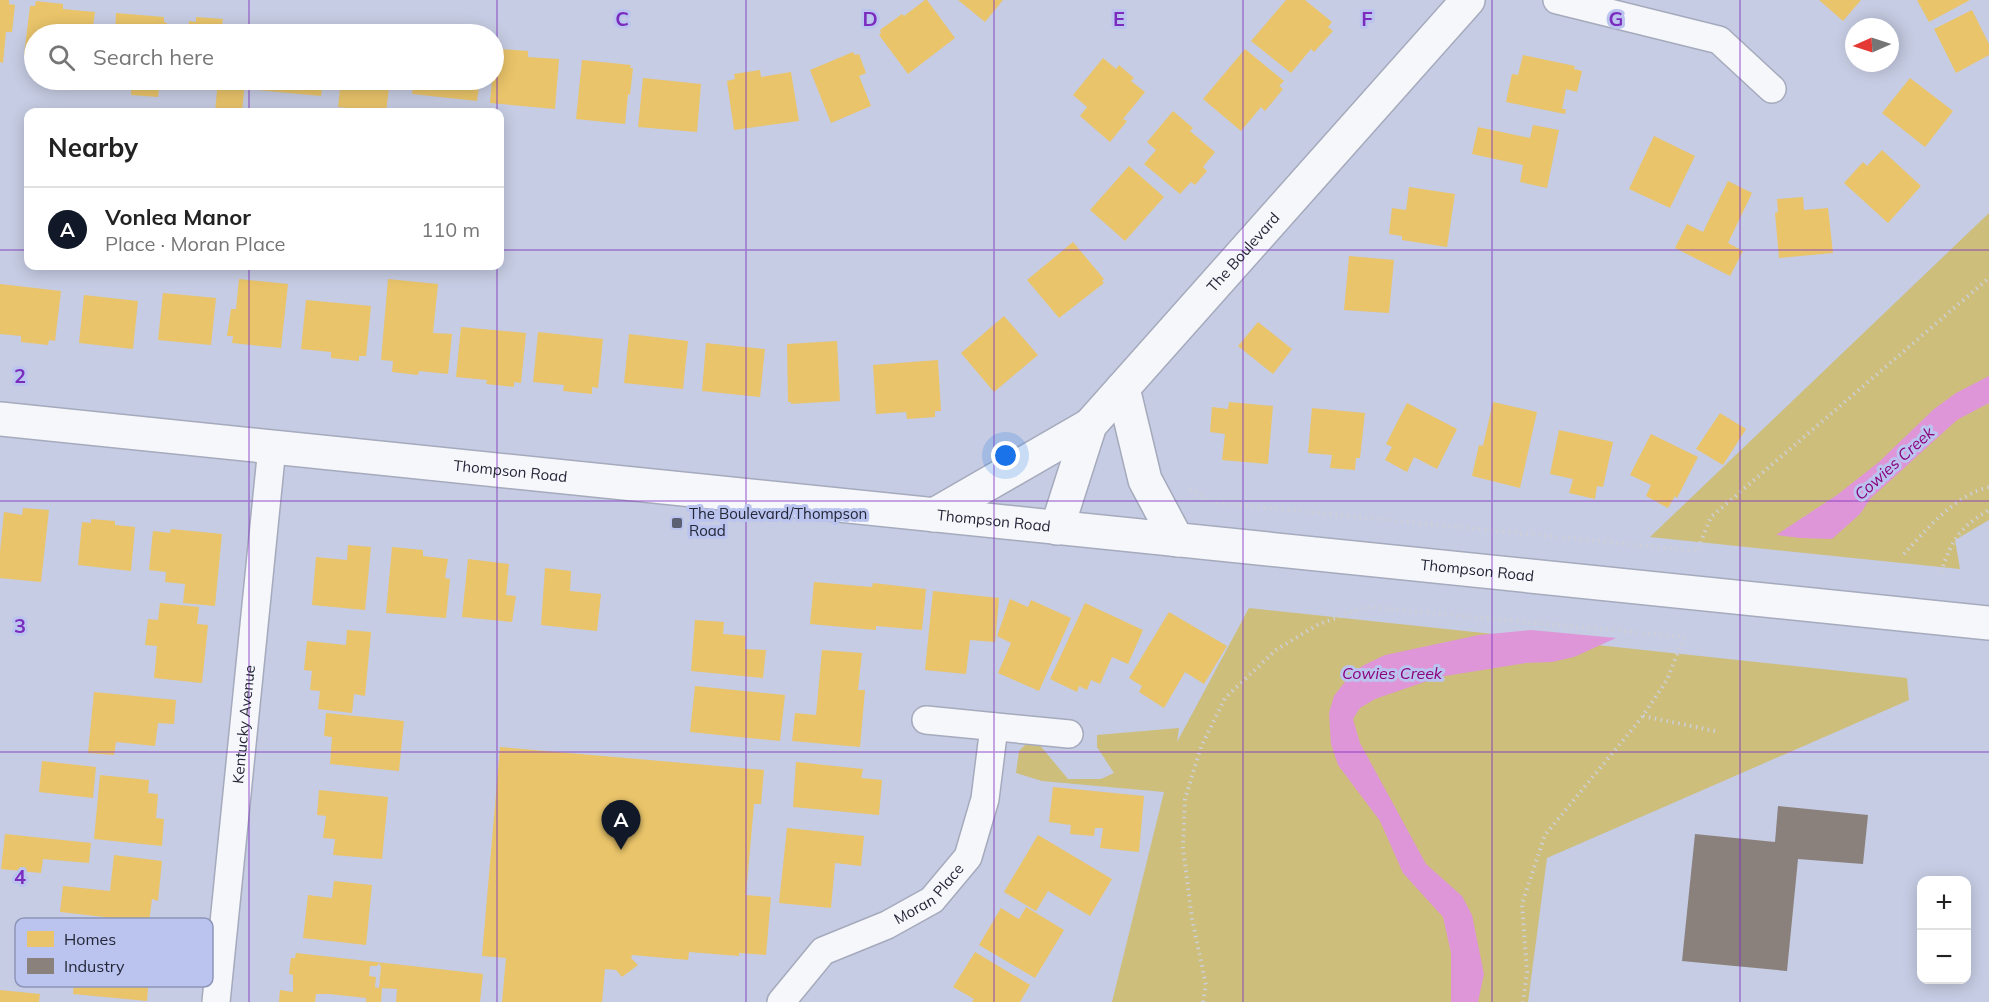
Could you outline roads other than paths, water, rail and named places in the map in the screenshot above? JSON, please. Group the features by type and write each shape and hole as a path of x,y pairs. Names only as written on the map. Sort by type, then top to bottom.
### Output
{"main road":[{"name":"The Boulevard","path":"1058,528 1090,425 1468,0"},
{"path":"1123,388 1145,480 1177,540"},
{"name":"Thompson Road","path":"0,419 1989,623"},
{"path":"934,515 1090,425"}],"street":[{"path":"1557,0 1719,40 1772,89"},
{"name":"Kentucky Avenue","path":"216,1002 272,447"},
{"path":"926,720 1070,734"},
{"name":"Moran Place","path":"781,1002 823,951 887,926 932,900 968,857 985,799 994,727"}],"water":[{"name":"Cowies Creek","path":"1989,376 1989,403 1957,420 1870,499 1860,514 1832,539 1776,535 1837,495 1879,462 1934,409 1956,393"},
{"name":"Cowies Creek","path":"1531,630 1616,638 1574,657 1552,662 1526,663 1439,677 1375,699 1360,708 1353,719 1360,743 1426,864 1462,896 1472,915 1484,974 1478,1002 1451,1002 1451,953 1443,917 1403,873 1380,821 1338,765 1331,744 1329,713 1334,696 1351,674 1385,655 1479,635"}],"place":[{"name":"The Boulevard/Thompson Road","path":"677,523"},
{"name":"Vonlea Manor","path":"621,850"}]}
